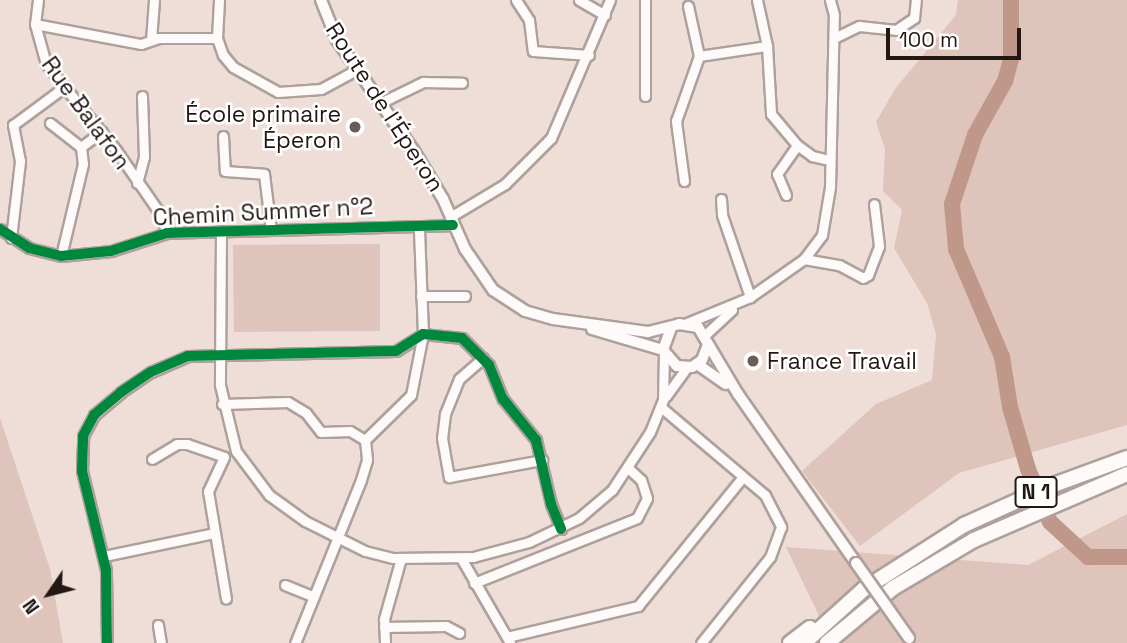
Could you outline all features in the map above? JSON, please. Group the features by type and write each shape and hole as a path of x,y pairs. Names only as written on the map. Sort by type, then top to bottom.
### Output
{"highway":[{"name":"N 1","path":"827,643 893,589 974,540 1117,471 1127,458"},
{"name":"N 1","path":"804,643 843,606 964,525 1117,471"},
{"path":"790,643 843,606"}],"main road":[{"name":"Route de l'Éperon","path":"321,0 337,40 382,102 493,290 526,311 566,320 648,332 671,328"},
{"name":"Route de l'Éperon","path":"566,320 664,351"},
{"path":"738,394 692,365 669,360 664,351 671,328 687,323 705,335 708,347 738,394 911,640"},
{"path":"692,365 708,347"}],"street":[{"name":"Rue Balafon","path":"38,0 35,24 46,64 63,88 102,131 159,212 167,233"},
{"path":"151,40 154,0"},
{"path":"219,0 217,38 233,67 278,92 321,89 358,69"},
{"path":"516,0 529,20 533,51 589,55"},
{"path":"579,0 605,15"},
{"path":"452,221 529,165 551,138 589,55 610,0"},
{"path":"645,0 645,96"},
{"path":"757,0 766,46 771,114 797,145 812,156 831,160"},
{"path":"687,323 750,297 804,259 822,235 829,214 831,160 834,38 830,0"},
{"path":"834,38 859,26 896,30 914,18 916,0"},
{"path":"684,181 677,121 699,56 688,6"},
{"path":"35,24 141,44 151,40 217,38"},
{"path":"699,56 766,46"},
{"path":"382,102 423,82 462,83"},
{"path":"11,238 20,161 13,125 63,88"},
{"name":"Rue Balafon","path":"137,183 144,157 142,96"},
{"path":"50,123 81,147 83,163 61,256"},
{"path":"81,147 102,131"},
{"path":"223,136 225,171 264,174 271,230"},
{"path":"786,195 776,174 797,145"},
{"path":"722,200 722,215 750,297"},
{"path":"804,259 839,265 863,278 868,275 879,246 874,204"},
{"name":"Chemin Summer n°2","path":"0,229 11,238 61,256 111,251 167,233 419,228 452,221"},
{"path":"365,440 411,395 423,334 419,228"},
{"path":"221,232 219,353 222,404 236,451 269,495 336,539 401,558 461,558 509,548 561,529 600,503 629,468 662,404 692,365"},
{"path":"421,296 465,296"},
{"path":"705,335 738,304"},
{"path":"107,643 104,556 82,471 88,425 112,400 151,372 188,356 219,353 396,351 423,334 462,338 483,358 503,399 536,440 551,504 561,529"},
{"path":"662,404 664,351"},
{"path":"483,358 459,379 445,414 442,438 449,477 542,460"},
{"path":"222,404 288,402 306,413 321,432 350,431 365,440"},
{"path":"662,404 773,505 780,538 701,643"},
{"path":"295,643 367,460 365,440"},
{"path":"152,459 177,444 187,444 224,457"},
{"path":"226,599 208,491 224,457 236,451"},
{"path":"474,583 637,518 648,498 641,480 629,468"},
{"path":"461,558 508,640 638,606 743,477"},
{"path":"104,556 214,533"},
{"path":"385,643 384,627 401,558"},
{"path":"285,585 314,597"},
{"path":"158,625 161,643"},
{"path":"384,627 446,626 459,634"}],"shaded area":[{"path":"958,0 1127,0 1127,425 959,473 860,546 802,471 876,404 932,380 936,335 927,303 894,248 902,210 883,191 885,149 876,122 895,89 956,15"},
{"path":"380,244 380,331 234,332 233,245"},
{"path":"0,418 50,569 63,643 0,643"},
{"path":"1127,514 1127,643 832,643 786,547 1028,565"}],"waterway":[{"path":"1011,0 1011,59 1005,81 975,135 952,204 956,249 1002,357 1010,407 1028,469 1050,522 1088,557 1127,557"}],"cycle path":[{"path":"0,229 29,248 61,256 111,251 167,233 453,225"},
{"path":"107,643 106,570 82,471 83,436 94,415 121,392 151,372 188,356 396,351 423,334 462,338 489,365 503,399 536,440 551,504 561,529"}],"place":[{"name":"École primaire Éperon","path":"355,127"},
{"name":"France Travail","path":"753,361"}]}
